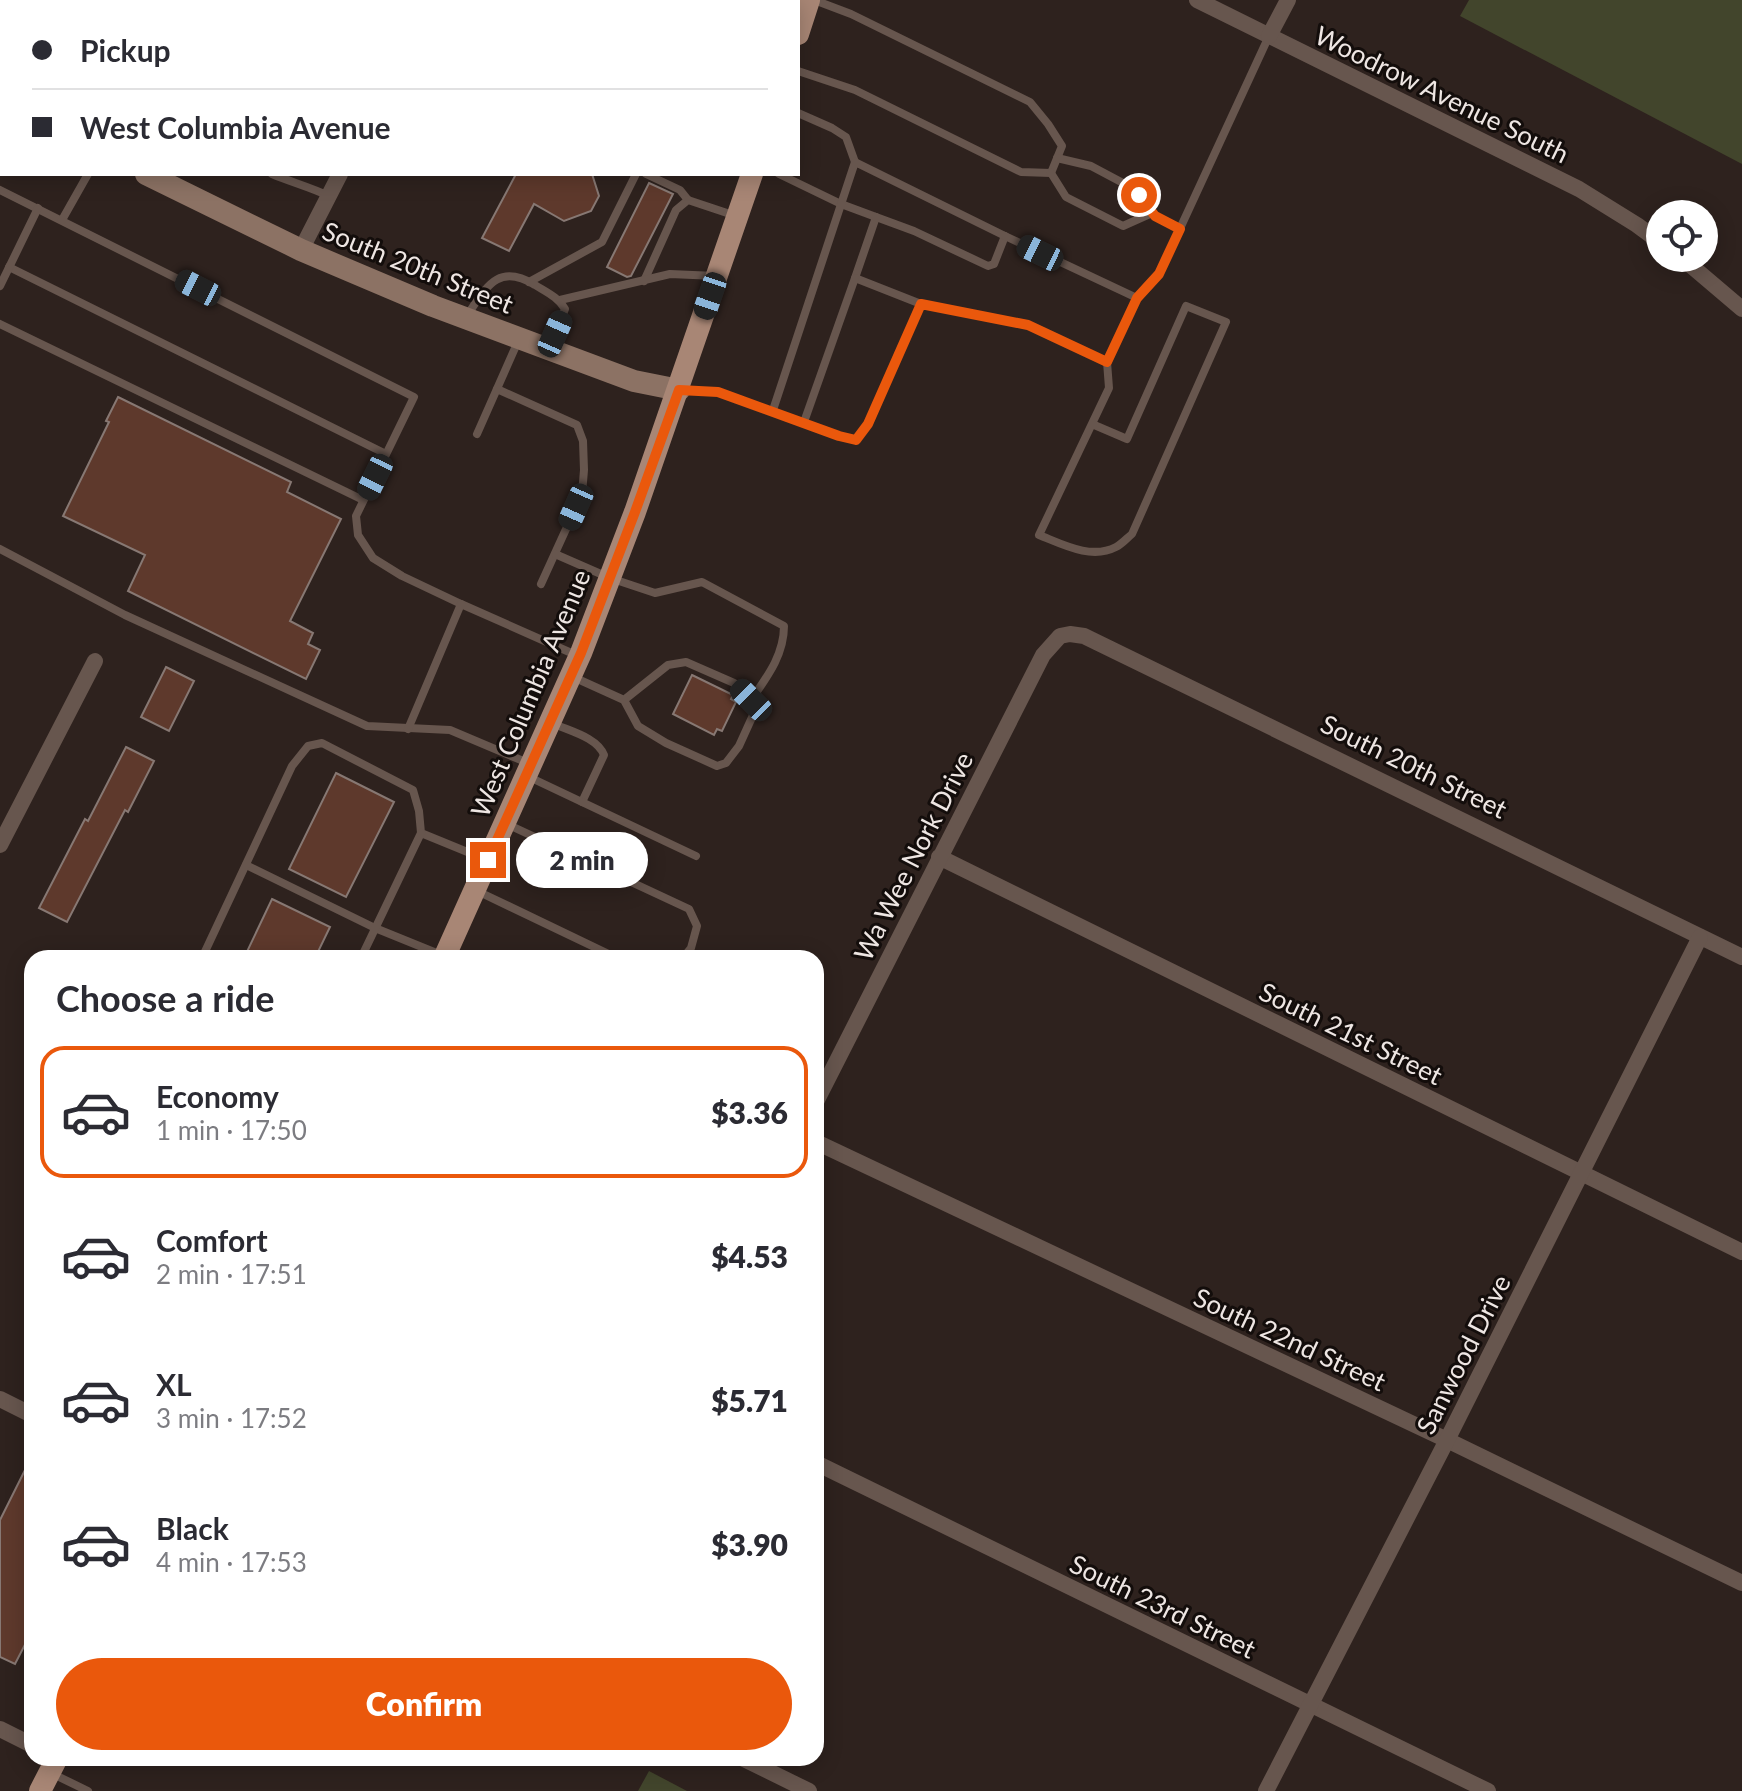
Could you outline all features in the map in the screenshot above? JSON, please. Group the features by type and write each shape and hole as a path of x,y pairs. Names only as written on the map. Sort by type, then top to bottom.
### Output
{"main road":[{"path":"800,29 811,0"},
{"name":"West Columbia Avenue","path":"449,950 575,666 610,578 679,390 751,176"},
{"name":"South 20th Street","path":"169,179 301,250 466,318 634,381 679,390"}],"street":[{"name":"Woodrow Avenue South","path":"1197,0 1579,189 1646,232"},
{"path":"1269,36 1288,0"},
{"path":"301,250 339,176"},
{"path":"1698,272 1742,309"},
{"name":"Wa Wee Nork Drive","path":"824,1086 1043,655 1060,636"},
{"name":"South 20th Street","path":"1060,636 1084,636 1742,957"},
{"path":"0,845 95,661"},
{"name":"South 21st Street","path":"939,857 1742,1252"},
{"name":"Sanwood Drive","path":"1266,1791 1700,937"},
{"name":"South 22nd Street","path":"824,1146 1742,1583"},
{"path":"0,1400 24,1411"},
{"name":"South 23rd Street","path":"824,1467 1488,1791"},
{"path":"0,1729 24,1741"},
{"path":"758,1766 809,1791"}],"lane":[{"path":"811,0 864,21 1030,102 1062,146 1051,173"},
{"path":"1092,424 1127,439 1186,306 1226,322 1132,534 1117,547 1098,553 1072,548 1039,535 1109,388 1107,362 1137,298 1159,274 1269,36"},
{"path":"800,72 855,90 1021,172 1051,173"},
{"path":"773,410 855,162 846,137 800,114"},
{"path":"1057,158 1091,166 1123,183 1139,195 1152,213 1180,229"},
{"path":"855,162 1137,298"},
{"path":"1051,173 1066,197 1123,226 1152,213"},
{"path":"62,220 87,176"},
{"path":"277,176 329,196"},
{"path":"529,282 602,242 635,176"},
{"path":"650,176 680,190 688,200 737,217"},
{"path":"783,176 988,266 994,264 1005,236"},
{"path":"0,190 414,397 356,516 358,535 373,558 575,666 624,700 638,726 666,743 717,766 726,763 739,746 754,713 751,700 734,683 686,662 668,665 624,700"},
{"path":"644,281 676,210 688,200"},
{"path":"0,286 38,208"},
{"path":"804,422 876,217"},
{"path":"9,267 386,454"},
{"path":"560,300 670,274 717,276"},
{"path":"466,318 487,286 496,279 508,275 529,282 560,300 565,309 548,349"},
{"path":"855,278 921,304 1028,325 1107,362"},
{"path":"679,390 718,392 856,440 868,424 921,304"},
{"path":"0,324 363,500"},
{"path":"477,434 520,338"},
{"path":"497,389 577,425 583,441 582,494 541,584"},
{"path":"0,549 125,615 367,726 450,730 582,802 696,856"},
{"path":"555,554 655,593 702,582 784,626 784,640 771,672 751,700"},
{"path":"408,729 461,604"},
{"path":"549,722 594,742 603,750 604,755 582,802"},
{"path":"206,950 292,766 308,746 322,743 413,790 419,811 421,833 365,950"},
{"path":"504,823 689,909 697,926 689,950"},
{"path":"421,833 488,860"},
{"path":"246,865 427,950"},
{"path":"475,889 601,950"},
{"path":"49,1774 88,1791"}],"green space":[{"path":"1469,0 1742,0 1742,164 1460,16"},
{"path":"649,1771 687,1791 638,1791"}],"building":[{"path":"515,176 593,176 599,196 591,211 564,221 534,204 509,251 482,238"},
{"path":"649,183 673,194 631,276 627,277 607,267"},
{"path":"118,397 291,482 287,492 341,519 290,621 313,633 308,644 320,650 306,679 128,591 145,555 63,516"},
{"path":"166,667 194,681 169,731 141,717"},
{"path":"692,675 733,695 731,699 736,702 722,731 717,729 714,735 673,714"},
{"path":"126,747 154,761 67,922 39,908"},
{"path":"336,773 394,802 346,897 289,869"},
{"path":"272,899 330,927 319,950 248,950"},
{"path":"24,1472 24,1647 15,1664 0,1657 0,1520"}],"route":[{"path":"488,860 581,653 679,390 718,392 856,440 868,424 921,304 1028,325 1107,362 1137,298 1159,274 1180,229 1155,216 1139,195"}]}
